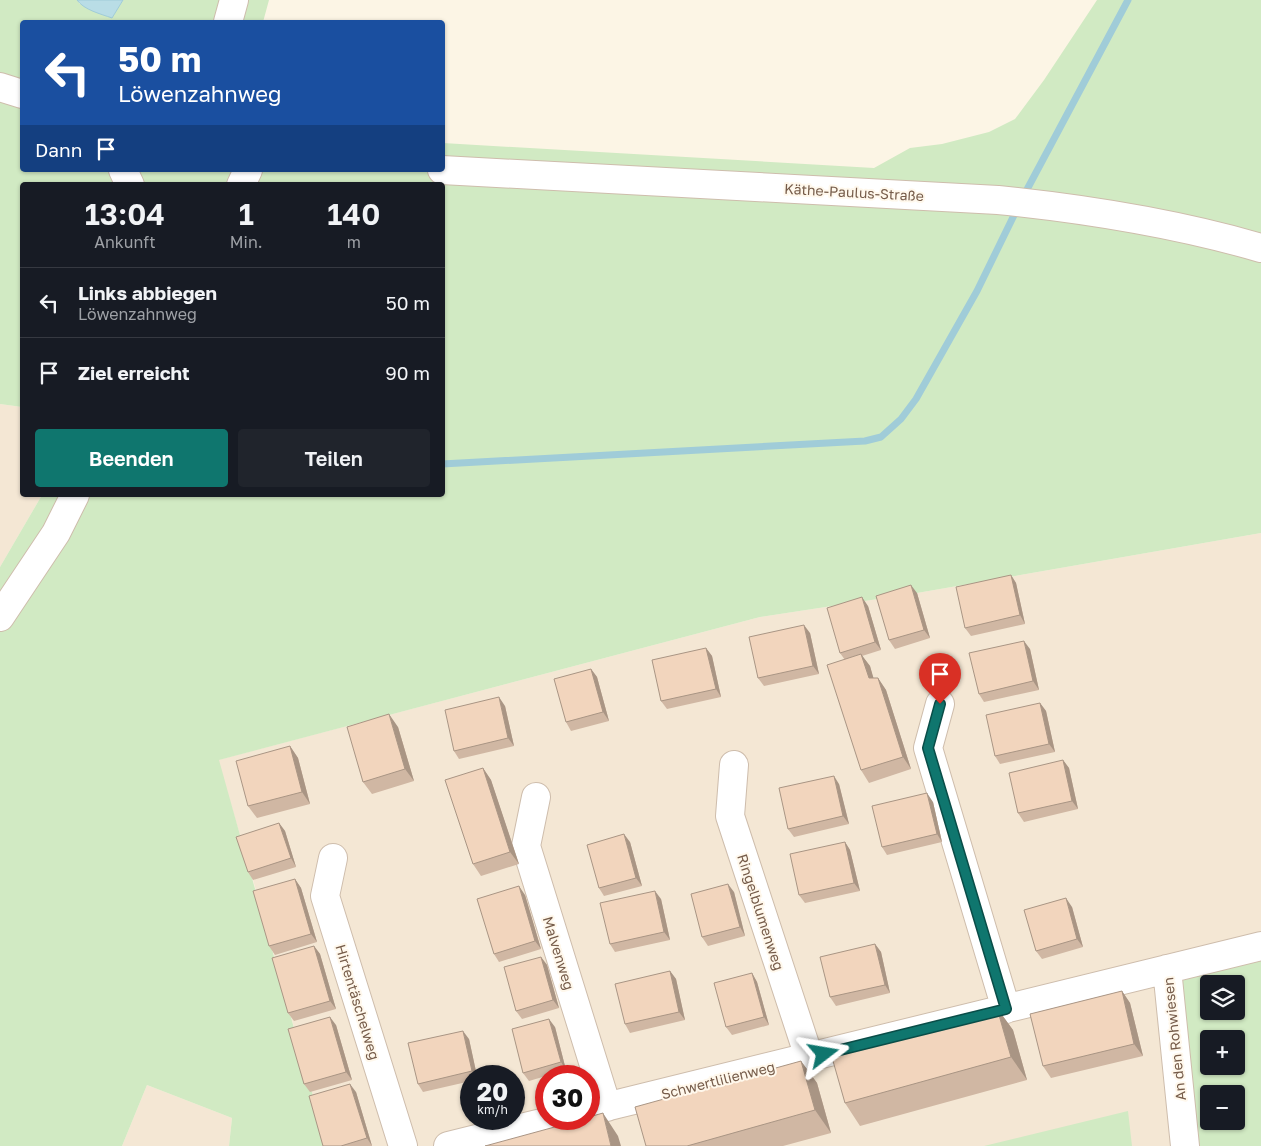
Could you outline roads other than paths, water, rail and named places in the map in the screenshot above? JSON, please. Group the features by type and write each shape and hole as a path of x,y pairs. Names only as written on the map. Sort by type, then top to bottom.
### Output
{"street":[{"path":"229,20 234,0"},
{"path":"0,87 20,93"},
{"name":"Käthe-Paulus-Straße","path":"445,170 998,200 1119,216 1192,230 1261,248"},
{"path":"0,617 56,533 74,497"},
{"path":"940,704 928,748 1006,1009"},
{"name":"Ringelblumenweg","path":"734,765 730,816 809,1057"},
{"name":"Malvenweg","path":"536,797 526,846 586,1065"},
{"name":"Hirtentäschelweg","path":"333,858 325,896 403,1146"},
{"name":"An den Rohwiesen","path":"1185,1146 1167,969 1261,946"},
{"name":"Schwertlilienweg","path":"600,1109 1167,969"},
{"path":"448,1146 535,1125"}],"water":[{"path":"77,0 123,0 112,18 88,9"}],"waterway":[{"path":"1023,197 1128,0"},
{"path":"445,464 865,441 881,437 901,419 916,399 977,291 1017,209"}]}
